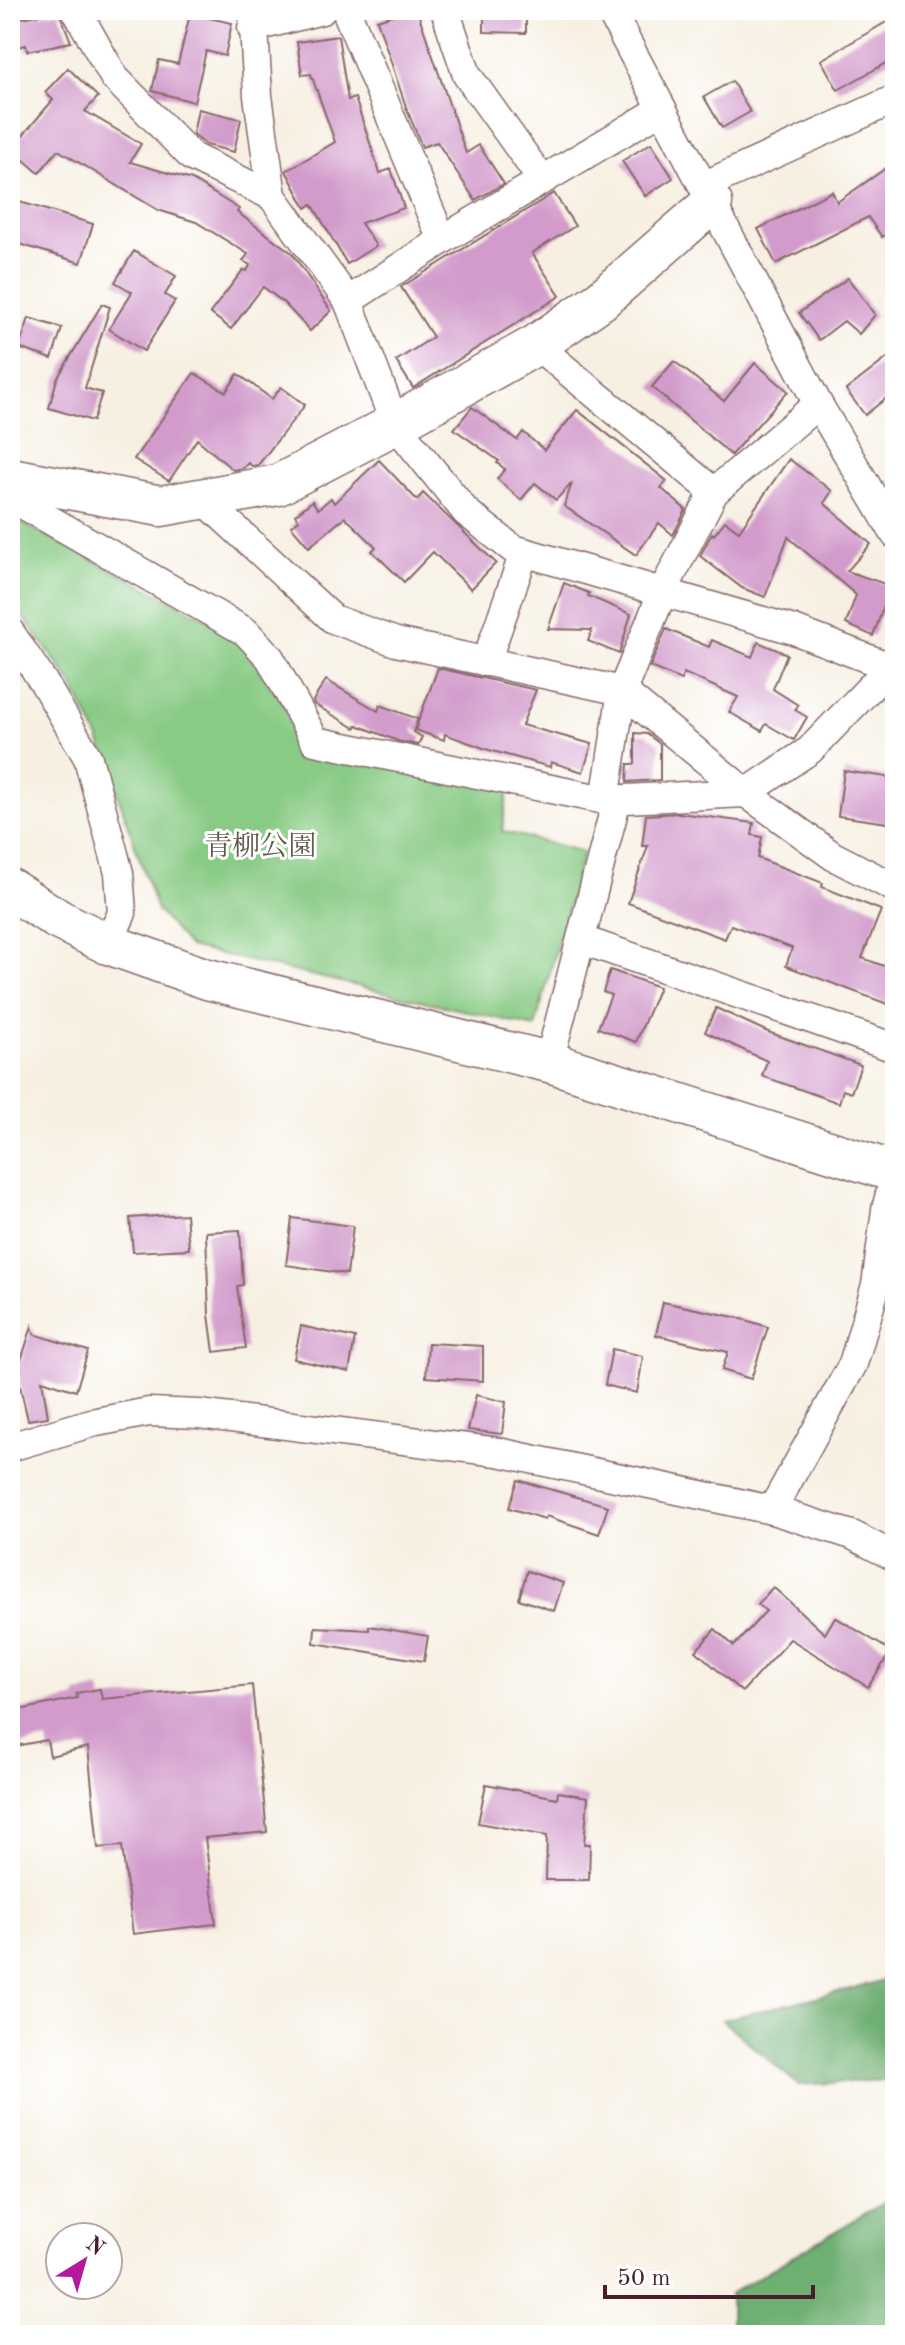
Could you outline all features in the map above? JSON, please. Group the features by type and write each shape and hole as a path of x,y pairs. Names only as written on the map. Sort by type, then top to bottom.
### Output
{"street":[{"path":"76,10 114,77 192,157 272,196"},
{"path":"10,497 246,632 270,658 315,741 611,800 746,793 810,750 886,673 794,630 513,549 466,512 395,424 348,301 272,196 258,96 253,19 322,10"},
{"path":"346,10 442,240"},
{"path":"445,10 467,75 542,180"},
{"path":"610,10 818,404 895,534"},
{"path":"10,478 161,506 278,485 536,345 601,300 707,195 895,99"},
{"path":"348,301 442,240 662,109"},
{"path":"536,345 714,492"},
{"path":"549,1062 582,940 611,800 622,691 663,591 714,492 818,404"},
{"path":"203,499 333,619 396,642 622,691 746,793 833,856 895,888"},
{"path":"486,662 524,553"},
{"path":"10,632 88,758 119,873 122,913 108,944"},
{"path":"10,889 59,920 108,944 207,979 549,1062 895,1172 886,1210 876,1285 853,1364 772,1510"},
{"path":"582,940 895,1048"},
{"path":"10,1447 91,1423 149,1412 199,1414 498,1452 772,1510 852,1535 895,1557"}],"green space":[{"name":"青柳公園","path":"10,517 246,639 303,738 508,790 502,831 583,852 535,1027 189,947 157,910 99,739 72,684 10,598"},
{"path":"895,1978 895,2320 884,2335 730,2335 730,2294 891,2198 886,2080 798,2085 722,2020"}],"building":[{"path":"417,10 466,153 479,145 504,184 475,200 437,142 422,147 406,107 377,20"},
{"path":"484,10 526,10 526,33 484,32"},
{"path":"59,11 71,42 27,51 26,45 10,49 10,20"},
{"path":"190,14 232,23 225,56 206,51 194,102 152,91 159,60 178,64"},
{"path":"895,17 895,58 838,90 821,60"},
{"path":"338,36 348,100 355,98 380,173 391,169 404,208 361,223 376,246 347,264 312,204 306,208 286,171 335,142 311,74 302,75 297,42"},
{"path":"68,68 98,97 85,111 141,144 130,162 192,180 239,209 237,212 292,253 331,311 310,331 284,303 263,287 231,329 210,313 243,270 247,271 250,265 243,261 248,254 196,222 158,210 58,150 39,173 11,149 53,100 45,92"},
{"path":"732,81 750,112 722,128 704,97"},
{"path":"198,109 241,119 234,152 206,145 193,134"},
{"path":"651,143 673,178 645,196 622,161"},
{"path":"895,162 895,228 882,237 868,217 776,264 758,229 832,191 837,202"},
{"path":"554,193 575,226 532,253 560,296 413,388 396,361 433,337 401,287"},
{"path":"10,199 93,224 81,263 10,241"},
{"path":"134,251 176,276 165,295 175,301 144,351 109,329 132,292 115,282"},
{"path":"848,278 875,315 859,334 844,321 819,340 799,313"},
{"path":"102,304 110,307 85,388 102,393 93,421 49,408 57,379"},
{"path":"29,318 62,328 52,359 19,348"},
{"path":"895,352 895,391 865,415 846,390"},
{"path":"674,361 724,401 755,363 788,391 731,455 652,387"},
{"path":"194,373 226,392 238,374 272,399 281,387 305,405 258,465 248,463 243,468 233,470 197,439 169,481 134,459"},
{"path":"472,407 517,440 523,432 544,450 577,410 667,481 661,488 686,510 673,535 659,523 636,555 564,506 572,483 556,500 535,483 521,500 497,479 505,469 497,463 499,461 454,429"},
{"path":"789,459 832,491 824,503 871,544 847,571 891,586 873,636 846,624 856,595 788,537 765,597 742,588 700,556 712,533 714,535 725,521 739,531"},
{"path":"379,460 417,500 423,493 496,563 471,589 433,552 404,582 372,551 376,547 345,517 309,547 291,526 299,520 295,515 312,501 318,509 331,498 334,503"},
{"path":"564,583 631,614 619,654 588,641 592,630 548,629"},
{"path":"666,629 709,647 712,640 752,657 758,642 787,654 773,689 798,705 795,710 807,717 794,740 766,724 762,731 729,712 738,697 684,673 681,680 650,667"},
{"path":"438,668 536,690 522,725 592,744 583,772 551,762 550,767 445,734 444,740 415,730"},
{"path":"326,680 378,711 380,705 418,719 413,732 422,737 418,745 398,741 357,725 355,728 314,704"},
{"path":"635,733 647,734 660,744 660,780 627,782 628,764 635,764"},
{"path":"844,771 895,778 895,824 838,816"},
{"path":"679,813 754,823 752,835 762,837 758,858 881,910 862,958 895,970 895,992 890,1005 786,966 792,948 731,925 725,939 628,903 648,846 642,846 646,815"},
{"path":"610,970 659,987 636,1042 598,1028 611,995 603,992"},
{"path":"716,1008 768,1032 861,1065 851,1093 843,1090 839,1103 762,1076 767,1061 705,1032"},
{"path":"186,1214 189,1249 133,1252 130,1218"},
{"path":"292,1218 353,1226 347,1274 286,1265"},
{"path":"240,1230 243,1285 237,1286 246,1348 214,1352 209,1315 206,1232"},
{"path":"663,1302 768,1327 751,1379 722,1370 728,1352 656,1335"},
{"path":"32,1326 34,1334 88,1351 76,1391 42,1380 48,1417 28,1420 17,1373"},
{"path":"301,1326 355,1338 349,1372 294,1359"},
{"path":"428,1343 483,1346 483,1381 426,1377"},
{"path":"612,1349 643,1356 637,1393 605,1385"},
{"path":"476,1395 506,1402 502,1434 468,1430"},
{"path":"518,1480 608,1506 599,1534 546,1516 545,1519 509,1508"},
{"path":"527,1571 563,1583 554,1611 519,1599"},
{"path":"773,1587 825,1634 835,1617 891,1651 868,1687 790,1639 742,1692 696,1651 715,1629 734,1646 766,1611 758,1604"},
{"path":"369,1626 428,1636 424,1661 314,1643 315,1627 369,1630"},
{"path":"252,1685 267,1832 205,1838 216,1924 133,1934 122,1846 98,1848 88,1747 50,1756 47,1740 10,1747 10,1712 77,1698 76,1693 100,1689 102,1699"},
{"path":"486,1784 557,1798 558,1792 588,1797 584,1844 590,1844 589,1880 546,1880 547,1836 478,1823"}],"waterway":[{"path":"892,645 895,639"},
{"path":"869,696 895,705"}]}
